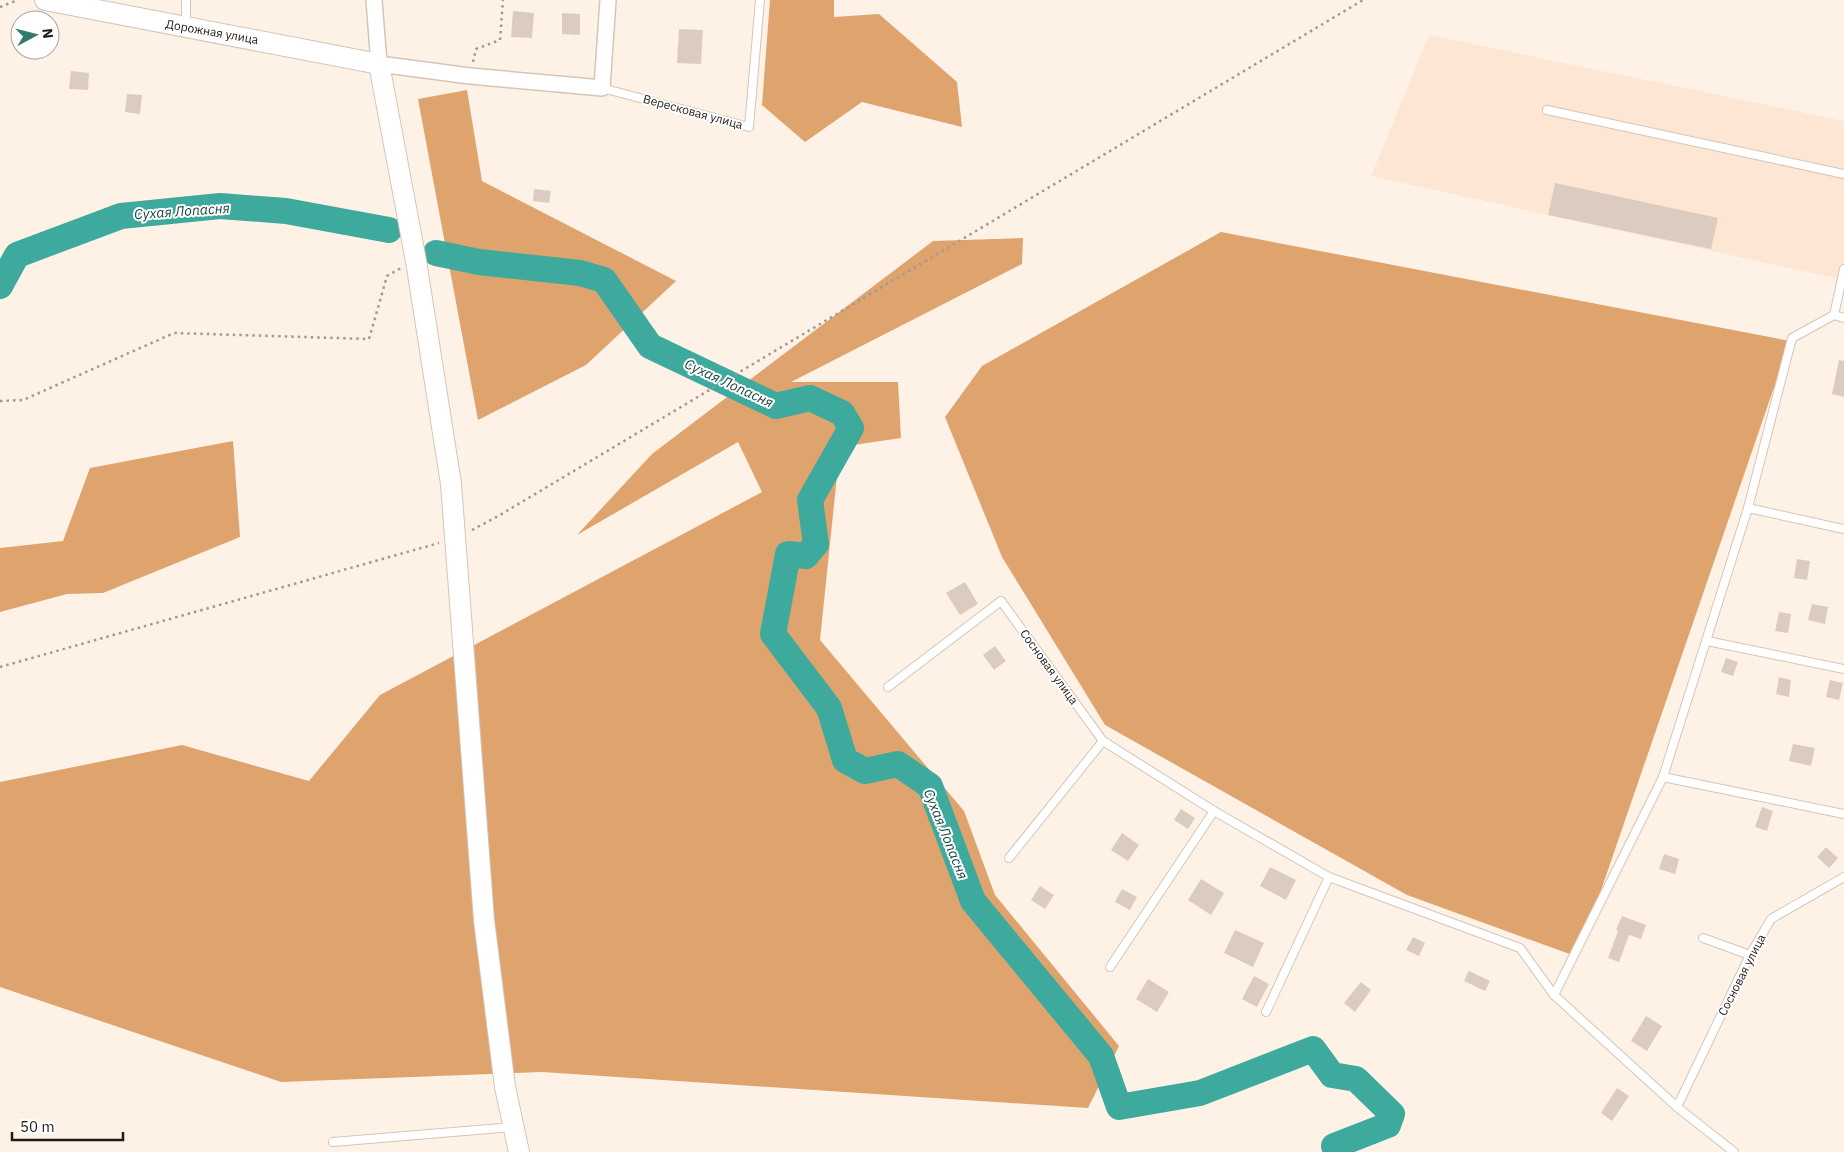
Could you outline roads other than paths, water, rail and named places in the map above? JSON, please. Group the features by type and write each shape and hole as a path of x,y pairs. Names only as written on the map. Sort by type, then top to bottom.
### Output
{"street":[{"name":"Дорожная улица","path":"45,0 115,10 186,27 378,64"},
{"path":"374,0 378,64 416,261 451,484 484,920 505,1087 519,1152"},
{"path":"602,88 608,0"},
{"name":"Вересковая улица","path":"378,64 470,76 602,88"}],"lane":[{"path":"186,0 186,27"},
{"name":"Вересковая улица","path":"602,88 749,127 760,0"},
{"path":"1547,110 1844,174"},
{"path":"1834,315 1844,268"},
{"path":"1554,995 1663,777 1748,508 1792,338 1834,315 1844,318"},
{"path":"1748,508 1844,529"},
{"name":"Сосновая улица","path":"888,687 1001,601 1103,741 1214,811 1329,877 1520,948 1554,995 1677,1108 1734,1152"},
{"path":"1707,641 1844,669"},
{"path":"1009,858 1103,741"},
{"path":"1663,777 1844,814"},
{"path":"1110,967 1214,811"},
{"path":"1266,1012 1329,877"},
{"name":"Сосновая улица","path":"1677,1108 1750,955 1771,919 1844,877"},
{"path":"1703,938 1750,955"},
{"path":"333,1142 514,1127"}],"waterway":[{"name":"Сухая Лопасня","path":"0,286 17,255 121,216 220,206 286,211 389,230"},
{"name":"Сухая Лопасня","path":"436,253 479,262 580,273 604,280 650,346 776,406 810,398 842,413 851,428 810,500 816,544 806,556 788,554 773,634 829,708 845,760 865,771 898,764 930,786 973,901 1101,1056 1119,1107 1200,1093 1313,1049 1332,1075 1356,1079 1392,1114 1388,1125 1334,1146 1337,1152"}]}
